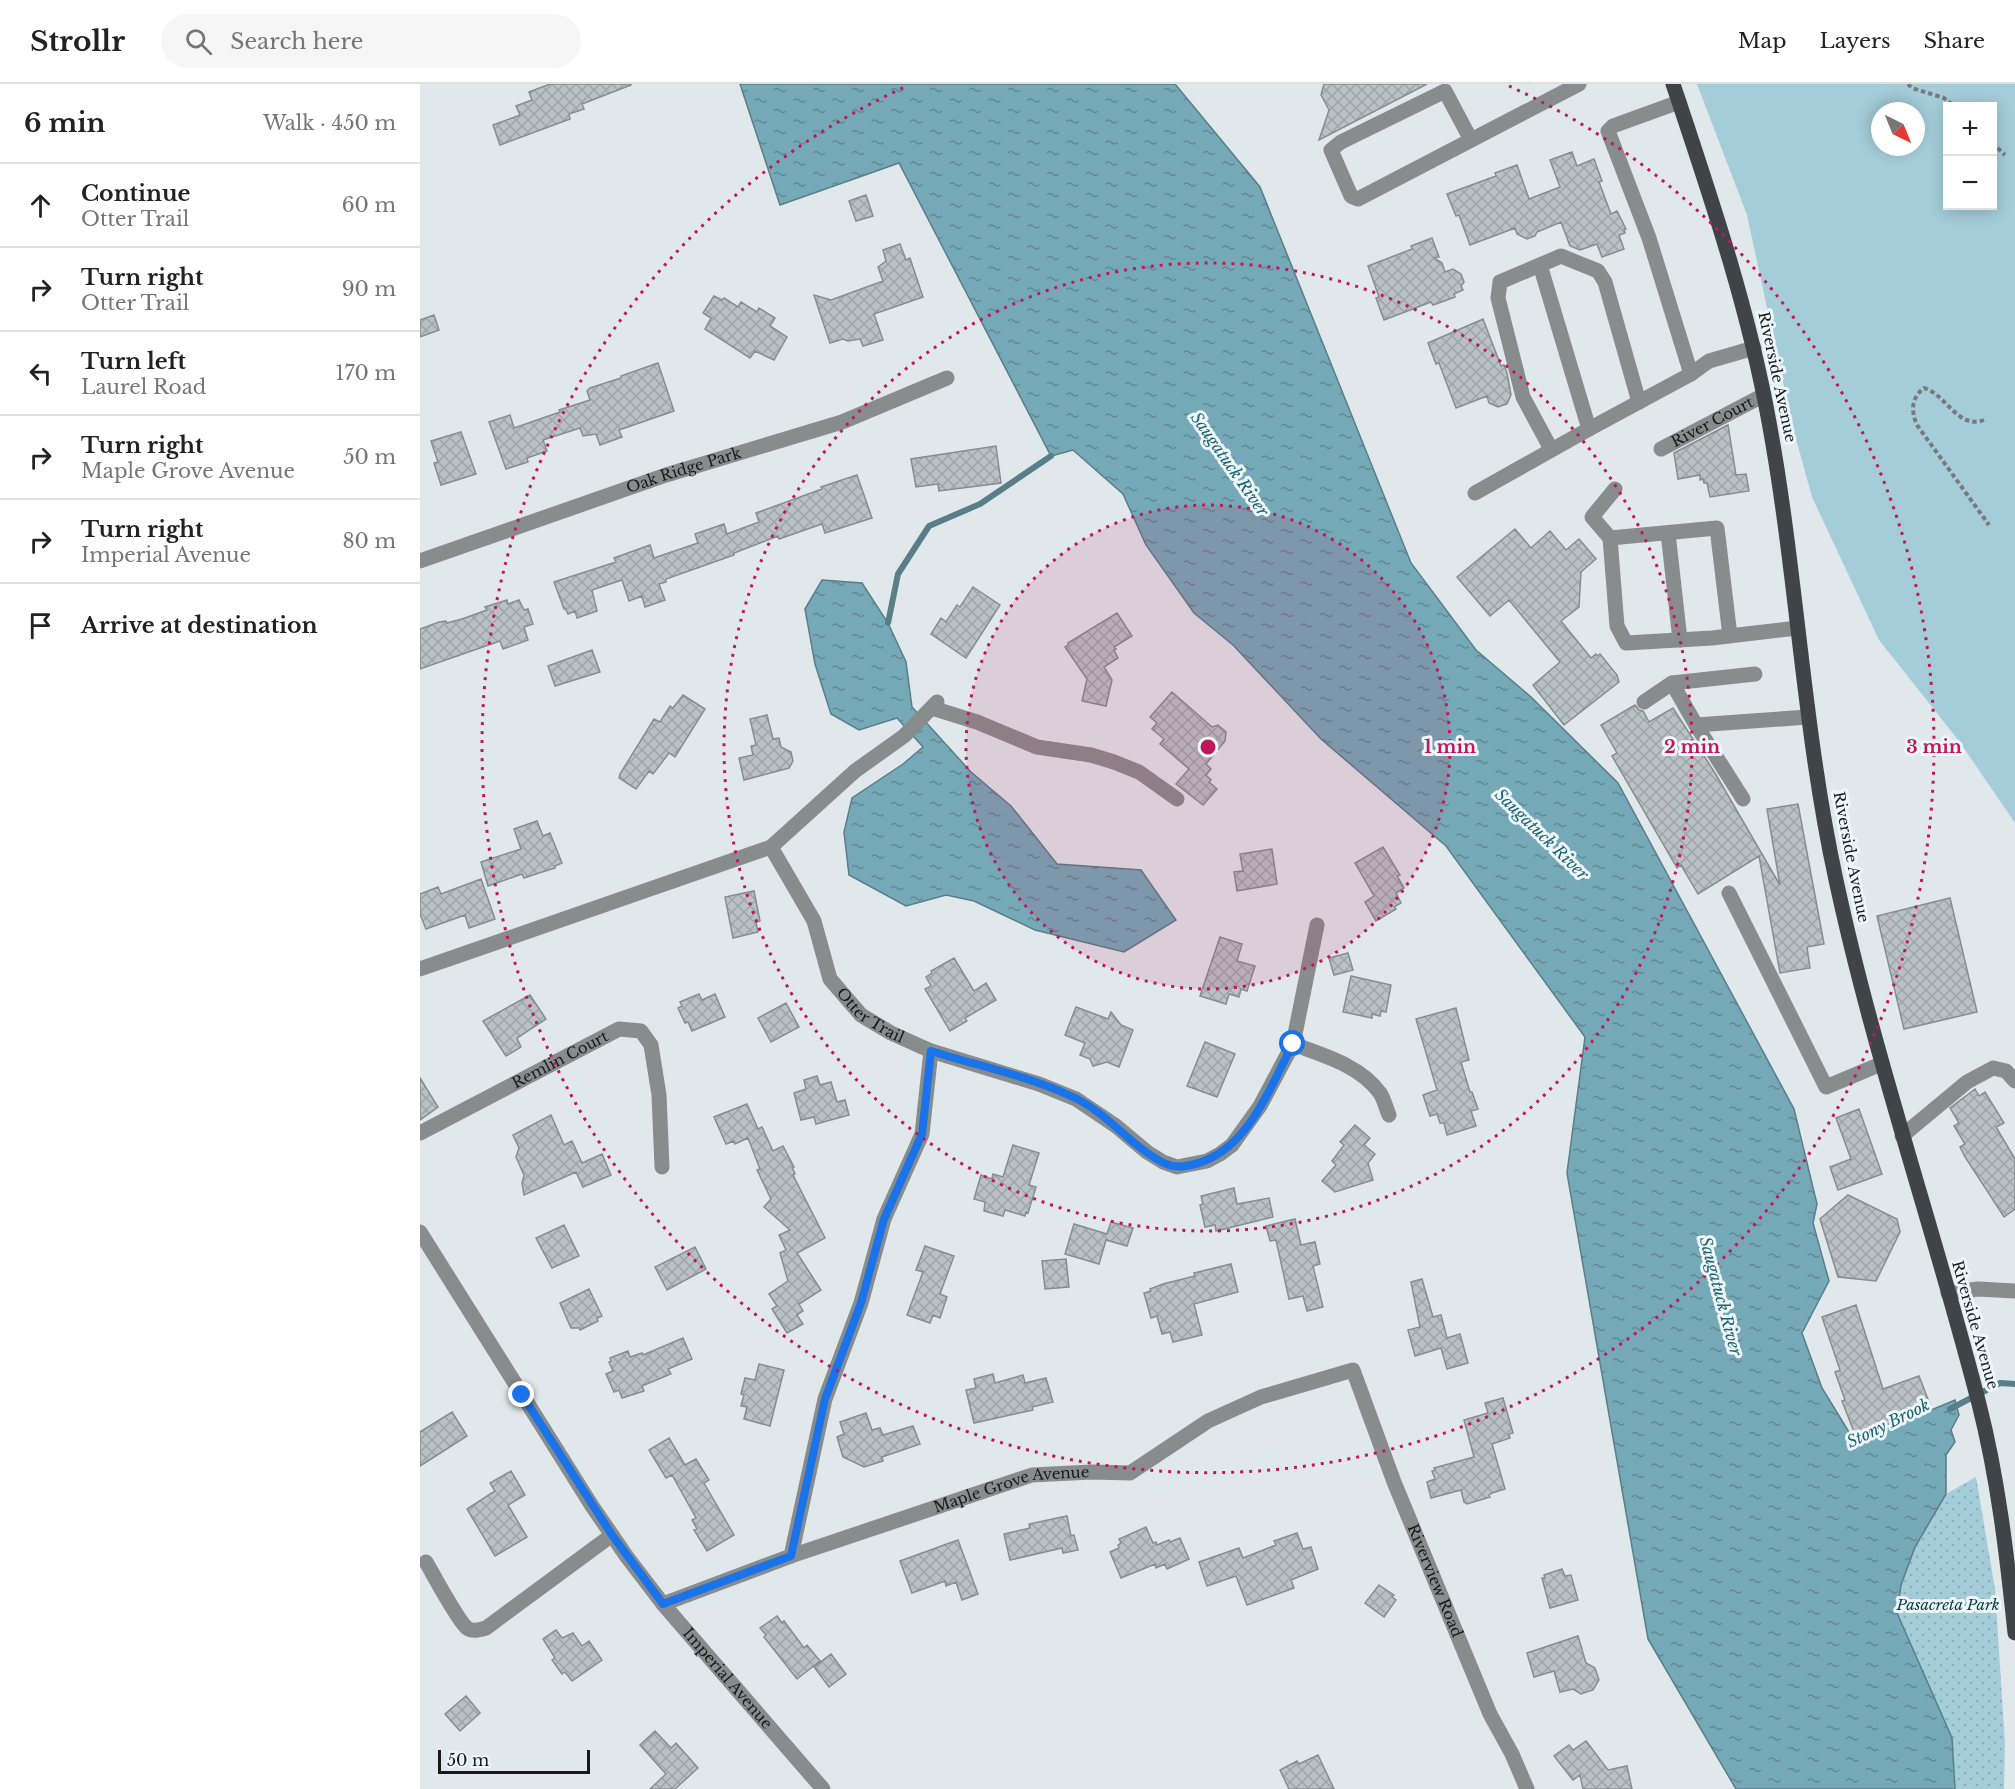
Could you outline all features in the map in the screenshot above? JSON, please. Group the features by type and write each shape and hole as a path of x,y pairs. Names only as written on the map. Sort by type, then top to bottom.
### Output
{"main road":[{"name":"Riverside Avenue","path":"1673,84 1730,258 1754,348 1780,492 1808,717 1835,877 1881,1064 1979,1404 1998,1500 2015,1627"}],"street":[{"path":"1471,140 1445,91 1341,142 1331,150 1351,196 1358,199 1579,84"},
{"path":"1679,102 1613,126 1608,131 1649,238 1691,374"},
{"path":"1551,449 1523,397 1498,298 1500,282 1561,256 1598,271 1605,282 1639,402"},
{"path":"1540,265 1588,429"},
{"path":"1475,493 1551,449 1691,374 1709,361 1754,348"},
{"name":"Oak Ridge Park","path":"420,561 666,475 842,422 947,378"},
{"name":"River Court","path":"1661,449 1764,395"},
{"path":"1615,489 1592,517 1610,538 1617,626 1626,643 1730,636 1797,628"},
{"path":"1610,538 1717,528 1730,636"},
{"path":"1668,532 1680,640"},
{"path":"1644,702 1672,683 1755,674"},
{"path":"1672,683 1743,798"},
{"path":"420,969 771,847 855,771 904,736 935,705 1037,747 1091,755 1114,762 1138,772 1177,799"},
{"path":"1696,725 1808,717"},
{"name":"Otter Trail","path":"771,847 814,921 830,979 861,1015 891,1033 931,1051 1039,1084 1076,1099 1116,1126 1147,1152 1177,1167 1207,1161 1232,1145 1260,1106 1293,1044 1317,925"},
{"path":"1729,893 1826,1088 1881,1064"},
{"name":"Remlin Court","path":"420,1133 619,1029 641,1031 651,1045 658,1095 662,1167"},
{"path":"1293,1044 1337,1060 1365,1077 1380,1093 1389,1115"},
{"path":"791,1556 825,1399 861,1303 884,1219 922,1134 931,1051"},
{"path":"1902,1136 1966,1082 1993,1068 2006,1071 2015,1081"},
{"name":"Imperial Avenue","path":"420,1232 612,1535 663,1604 823,1789"},
{"path":"1948,1293 1978,1289 2015,1291"},
{"name":"Maple Grove Avenue","path":"663,1604 791,1556 1032,1475 1130,1473 1208,1421 1261,1397 1353,1370"},
{"name":"Riverview Road","path":"1353,1370 1394,1482 1490,1713 1512,1754 1527,1789"},
{"path":"426,1562 460,1619 467,1628 477,1631 486,1628 612,1535"}],"path":[{"path":"1908,84 1912,88 1934,93 1949,102"},
{"path":"1997,148 2005,155"},
{"path":"1984,420 1977,423 1964,420 1932,390 1924,388 1917,393 1914,399 1912,413 1917,425 1989,525"}],"green space":[{"path":"1697,84 2015,84 2015,823 1959,741 1879,640 1812,497 1793,428 1747,215"},
{"name":"Pasacreta Park","path":"1976,1477 1995,1589 2005,1743 2004,1789 1955,1789 1952,1738 1897,1613 1902,1581 1915,1547 1946,1494"}],"water":[{"name":"Saugatuck River","path":"740,84 1175,84 1260,187 1411,563 1476,650 1531,697 1618,783 1794,1109 1817,1204 1813,1223 1829,1281 1802,1333 1822,1388 1855,1442 1955,1400 1959,1415 1951,1430 1955,1442 1946,1455 1946,1494 1915,1547 1901,1585 1897,1613 1952,1738 1955,1789 1736,1789 1648,1639 1567,1173 1585,1037 1446,846 1321,739 1233,645 1194,613 1146,545 1123,494 1073,450 1051,456 899,163 780,205"},
{"path":"822,580 862,583 888,623 906,662 912,707 971,772 1011,806 1057,864 1141,870 1176,920 1124,952 1035,930 974,901 946,895 906,906 849,875 844,832 852,798 903,764 923,747 897,718 859,730 831,714 815,664 805,609"}],"building":[{"path":"550,84 631,85 582,104 584,109 569,114 570,119 500,145 493,125 520,115 516,106 532,100 529,92"},
{"path":"1324,84 1427,84 1319,140 1329,110 1321,95"},
{"path":"1572,152 1577,166 1594,159 1602,181 1599,182 1611,214 1617,211 1626,229 1624,229 1625,233 1619,235 1624,249 1602,257 1597,244 1580,250 1570,246 1561,222 1527,239 1517,234 1515,228 1470,245 1459,215 1456,216 1447,194 1496,176 1495,173 1517,165 1529,199 1560,187 1550,160"},
{"path":"866,195 873,216 856,221 849,201"},
{"path":"1432,238 1439,257 1434,258 1442,263 1445,272 1453,269 1461,274 1464,282 1461,286 1463,290 1454,294 1455,297 1433,305 1431,302 1384,320 1368,266 1412,249 1411,246"},
{"path":"900,244 906,260 910,258 923,297 874,314 883,340 863,346 860,339 848,341 843,339 830,343 814,295 831,300 883,281 878,267 886,261 883,250"},
{"path":"714,296 722,300 724,298 738,307 741,302 757,312 759,308 775,318 770,326 787,337 774,360 755,351 750,358 705,329 711,318 703,313"},
{"path":"434,315 439,330 420,337 420,320"},
{"path":"1483,319 1501,366 1504,365 1507,373 1511,395 1507,404 1498,407 1489,403 1487,396 1456,408 1439,363 1436,364 1428,343"},
{"path":"658,363 674,411 619,430 622,437 600,445 596,434 583,436 580,428 543,440 547,451 527,458 528,462 506,469 489,422 510,415 514,428 560,412 559,410 590,400 587,391 590,388"},
{"path":"1728,425 1736,475 1746,474 1749,491 1710,497 1707,483 1704,483 1703,479 1700,480 1700,475 1678,479 1674,453"},
{"path":"461,432 476,474 441,485 434,463 438,462 431,441"},
{"path":"996,446 1001,483 939,491 938,484 916,487 911,459"},
{"path":"857,475 872,518 825,533 822,524 779,539 778,536 734,553 734,555 666,579 666,582 659,584 665,600 645,607 642,596 629,601 622,580 592,590 597,611 577,618 575,611 568,614 564,609 554,582 616,562 614,558 650,545 654,558 698,543 695,534 724,524 727,534 759,522 756,513"},
{"path":"1515,529 1531,548 1550,531 1566,550 1579,539 1596,559 1581,572 1579,607 1561,621 1591,658 1600,654 1617,675 1619,682 1564,725 1533,685 1560,662 1509,600 1490,616 1457,577"},
{"path":"973,587 1000,605 966,658 931,634 941,618 946,622 957,605 960,607"},
{"path":"507,600 508,604 519,600 524,610 528,609 533,624 524,627 528,640 503,649 500,641 420,669 420,629 439,622 446,621 447,623 462,619 487,610 485,607"},
{"path":"1117,613 1132,636 1114,647 1118,658 1104,667 1112,680 1106,706 1082,701 1087,679 1065,647"},
{"path":"592,650 600,672 555,686 548,666"},
{"path":"1172,692 1212,727 1218,725 1226,732 1225,741 1206,764 1211,769 1206,775 1211,780 1209,782 1217,789 1203,805 1176,784 1189,769 1160,744 1164,739 1152,729 1157,723 1150,717"},
{"path":"683,695 705,709 675,757 669,753 653,774 649,771 636,789 619,778 620,774 654,719 660,722 670,706 673,708"},
{"path":"1635,705 1643,711 1649,722 1673,708 1715,773 1780,885 1767,809 1798,804 1824,944 1807,947 1810,968 1780,973 1759,856 1698,894 1681,865 1677,868 1612,756 1617,753 1601,725"},
{"path":"767,715 773,739 779,738 781,747 791,752 793,761 789,768 744,780 739,758 753,755 751,746 756,745 750,719"},
{"path":"537,821 543,836 550,833 562,863 555,868 524,878 522,874 488,886 481,862 521,849 514,829"},
{"path":"1383,847 1400,875 1397,876 1404,888 1396,893 1401,903 1394,907 1396,909 1376,921 1365,902 1374,896 1355,863"},
{"path":"1272,849 1277,884 1237,891 1234,872 1243,871 1240,854"},
{"path":"481,879 495,919 469,928 465,915 426,929 420,914 420,894 438,887 441,894"},
{"path":"754,891 760,921 756,922 758,932 733,938 725,897"},
{"path":"1950,898 1977,1012 1904,1029 1877,916"},
{"path":"1220,937 1242,944 1237,961 1255,966 1247,991 1241,989 1239,997 1229,994 1226,1004 1200,996"},
{"path":"1348,953 1353,970 1334,975 1329,958"},
{"path":"954,958 974,991 986,983 996,1000 965,1018 967,1021 950,1031 925,989 931,986 926,977 932,973 931,971"},
{"path":"1351,976 1391,985 1386,1012 1381,1011 1380,1016 1372,1014 1372,1018 1343,1012"},
{"path":"699,994 702,1000 715,994 725,1017 692,1031 688,1022 685,1023 678,1008 682,1006 680,1002"},
{"path":"530,995 546,1019 517,1038 521,1047 506,1056 483,1021"},
{"path":"786,1003 799,1027 771,1042 758,1018"},
{"path":"1076,1007 1108,1019 1111,1012 1121,1025 1133,1030 1119,1067 1107,1062 1093,1066 1090,1059 1080,1055 1085,1043 1065,1035"},
{"path":"1456,1008 1469,1060 1461,1062 1478,1109 1471,1111 1476,1126 1447,1135 1444,1123 1440,1123 1437,1114 1430,1116 1423,1095 1437,1090 1416,1019"},
{"path":"1205,1042 1235,1054 1217,1097 1187,1086"},
{"path":"817,1076 820,1085 831,1082 837,1102 845,1100 849,1115 816,1124 814,1117 801,1120 794,1093 806,1089 804,1080"},
{"path":"420,1078 438,1107 420,1120"},
{"path":"1975,1089 1979,1096 1985,1092 2004,1123 1996,1127 2015,1159 2015,1209 2004,1217 1965,1157 1960,1147 1965,1144 1954,1126 1959,1123 1950,1108"},
{"path":"747,1104 758,1129 762,1127 773,1151 783,1146 794,1167 792,1167 795,1174 793,1175 825,1238 797,1253 821,1290 799,1304 803,1311 797,1315 803,1324 787,1333 772,1309 777,1306 769,1294 788,1281 780,1253 786,1250 779,1235 790,1230 764,1207 771,1199 757,1170 760,1169 748,1138 735,1144 734,1141 726,1144 714,1117"},
{"path":"1859,1109 1882,1174 1838,1190 1830,1167 1851,1159 1836,1118"},
{"path":"551,1115 564,1145 572,1141 582,1163 602,1154 611,1175 583,1187 576,1172 524,1195 522,1183 524,1175 516,1157 519,1148 513,1135"},
{"path":"1355,1125 1370,1138 1364,1145 1375,1154 1368,1163 1373,1180 1335,1192 1322,1181 1336,1165 1332,1161 1344,1145 1340,1142"},
{"path":"1013,1145 1039,1153 1029,1185 1036,1187 1028,1213 1026,1212 1025,1216 1005,1210 1003,1216 984,1211 985,1202 974,1199 981,1175 992,1179 993,1174 1003,1177"},
{"path":"1234,1188 1237,1204 1269,1198 1273,1217 1216,1231 1215,1225 1205,1227 1200,1205 1203,1204 1201,1196"},
{"path":"1848,1195 1897,1219 1900,1232 1876,1281 1838,1277 1820,1219"},
{"path":"1295,1219 1301,1245 1315,1242 1320,1264 1313,1266 1323,1307 1307,1311 1303,1296 1289,1299 1276,1240 1270,1241 1266,1226"},
{"path":"1111,1222 1133,1228 1127,1246 1106,1240 1099,1264 1065,1254 1074,1224 1107,1234"},
{"path":"564,1225 579,1256 552,1268 536,1238"},
{"path":"925,1246 954,1256 940,1294 947,1297 940,1318 933,1315 930,1323 907,1315 923,1272 916,1270"},
{"path":"695,1247 706,1269 667,1290 655,1267"},
{"path":"1066,1259 1069,1287 1045,1289 1042,1261"},
{"path":"1231,1264 1238,1292 1194,1304 1202,1335 1173,1342 1170,1332 1162,1334 1157,1316 1151,1318 1144,1293 1163,1284 1195,1276 1194,1273"},
{"path":"1422,1279 1433,1317 1441,1315 1447,1338 1460,1334 1468,1363 1447,1369 1441,1348 1415,1356 1408,1330 1420,1327 1411,1282"},
{"path":"589,1289 602,1316 597,1318 598,1321 580,1330 571,1328 560,1303"},
{"path":"1856,1305 1883,1389 1919,1376 1931,1407 1856,1437 1842,1401 1845,1400 1835,1372 1840,1370 1822,1317"},
{"path":"683,1338 692,1359 668,1369 671,1374 642,1386 644,1391 622,1398 619,1390 614,1392 606,1374 613,1371 609,1362 610,1358 628,1351 630,1357 642,1353 643,1355"},
{"path":"759,1364 784,1370 770,1426 744,1419 747,1407 741,1406 745,1378 755,1380"},
{"path":"993,1374 995,1383 1023,1375 1025,1383 1046,1378 1053,1402 1032,1407 1033,1410 974,1423 966,1390 976,1388 974,1379"},
{"path":"1503,1398 1513,1433 1509,1434 1510,1438 1492,1444 1505,1489 1492,1493 1490,1497 1467,1504 1464,1502 1461,1490 1431,1498 1427,1482 1435,1479 1432,1471 1435,1470 1434,1468 1474,1457 1464,1420 1488,1413 1485,1403"},
{"path":"452,1412 467,1436 420,1466 420,1432"},
{"path":"866,1413 872,1430 880,1428 883,1435 913,1426 920,1444 882,1457 883,1461 864,1467 843,1457 837,1437 844,1434 840,1422"},
{"path":"669,1438 685,1465 696,1459 709,1480 704,1483 734,1535 707,1551 694,1530 697,1529 692,1520 696,1518 672,1475 666,1478 649,1450"},
{"path":"511,1471 525,1495 508,1505 527,1537 495,1556 467,1509 495,1491 490,1483"},
{"path":"1067,1516 1071,1536 1074,1535 1078,1550 1063,1553 1062,1548 1010,1560 1004,1534 1030,1528 1029,1524"},
{"path":"1146,1527 1153,1543 1156,1542 1157,1545 1180,1538 1189,1559 1167,1569 1165,1564 1156,1568 1155,1564 1121,1578 1110,1552 1119,1548 1118,1545 1121,1543 1119,1539"},
{"path":"1297,1533 1303,1549 1311,1547 1318,1569 1291,1580 1294,1588 1247,1605 1236,1576 1207,1586 1199,1562 1239,1548 1243,1558 1276,1545 1274,1541"},
{"path":"958,1540 978,1594 962,1600 956,1582 946,1586 945,1581 912,1593 900,1561"},
{"path":"1562,1569 1565,1576 1571,1575 1578,1600 1550,1608 1542,1578 1545,1578 1544,1575"},
{"path":"1379,1585 1394,1595 1392,1597 1396,1600 1384,1617 1365,1603"},
{"path":"777,1616 782,1623 784,1621 804,1648 807,1645 820,1661 797,1679 764,1637 766,1635 760,1628"},
{"path":"556,1630 562,1638 573,1633 582,1646 589,1641 602,1660 572,1681 565,1672 562,1674 552,1660 555,1658 543,1639"},
{"path":"1578,1636 1586,1663 1595,1668 1599,1680 1593,1690 1581,1694 1573,1689 1560,1692 1554,1671 1534,1677 1527,1653"},
{"path":"831,1654 846,1674 829,1687 814,1667"},
{"path":"466,1696 480,1713 460,1731 445,1714"},
{"path":"655,1731 671,1748 676,1743 698,1768 675,1789 650,1789 666,1774 640,1745"},
{"path":"1586,1741 1608,1770 1627,1766 1632,1789 1583,1789 1580,1775 1573,1780 1554,1756 1569,1745 1573,1750"},
{"path":"1318,1755 1334,1789 1289,1789 1280,1770 1297,1761 1299,1764"}],"waterway":[{"path":"888,623 898,574 929,526 980,504 1051,456"},
{"name":"Stony Brook","path":"1950,1409 2000,1383 2015,1384"}],"route":[{"path":"522,1395 592,1506 663,1604 791,1556 825,1399 861,1303 884,1219 922,1134 931,1051 1039,1084 1076,1099 1116,1126 1147,1152 1177,1167 1207,1161 1232,1145 1260,1106 1293,1044"}]}
